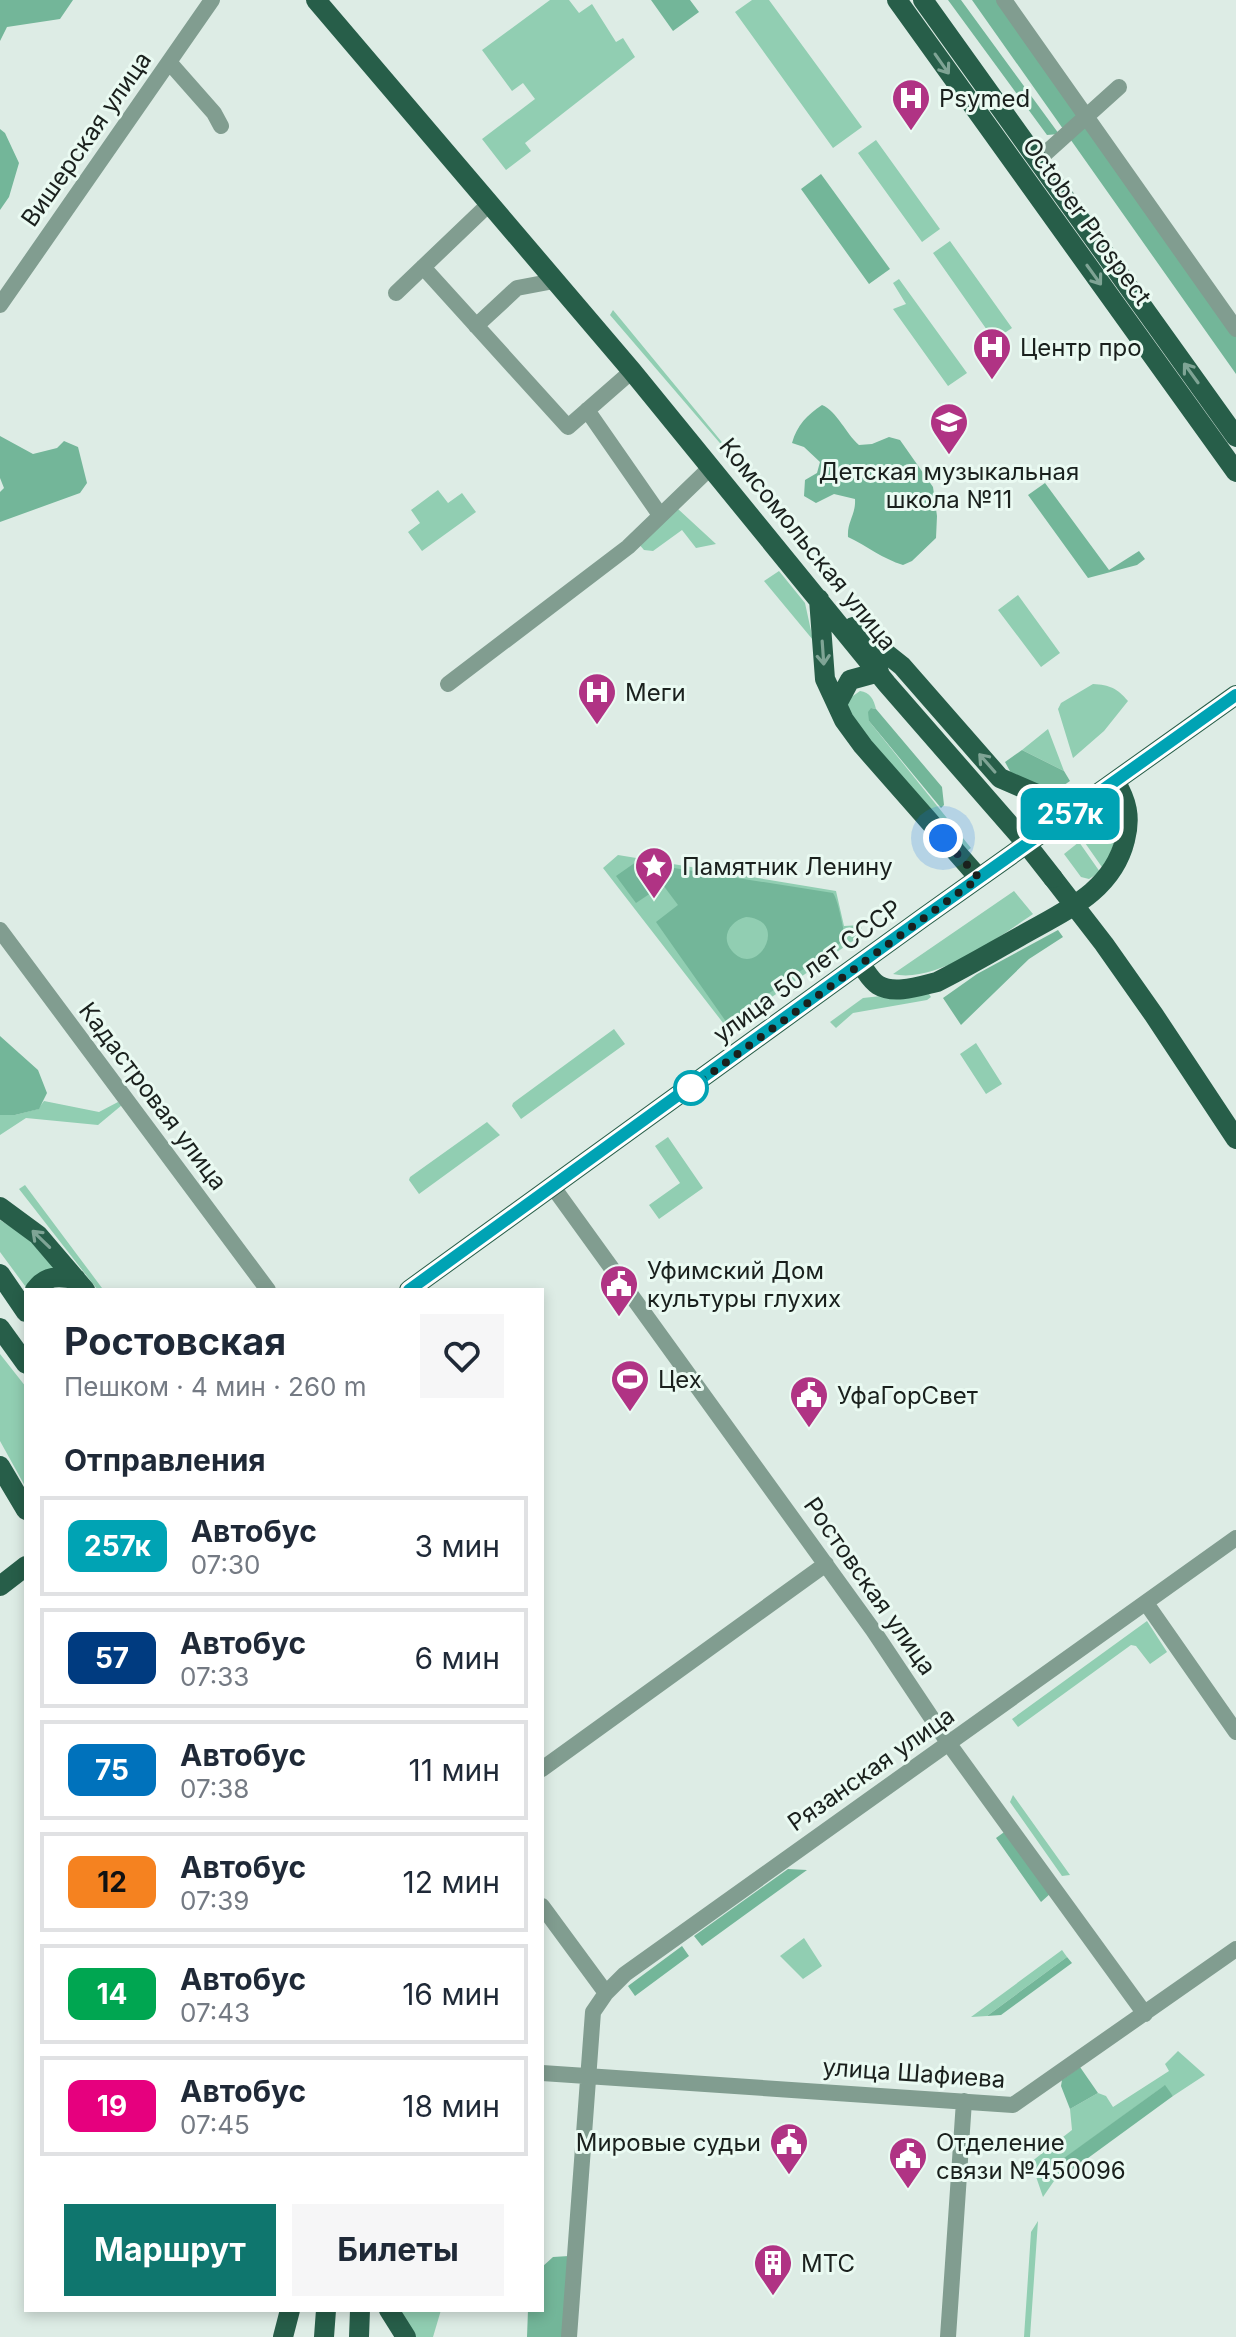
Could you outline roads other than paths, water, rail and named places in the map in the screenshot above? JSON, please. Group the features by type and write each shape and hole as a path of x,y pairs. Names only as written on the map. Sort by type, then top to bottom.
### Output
{"main road":[{"name":"Комсомольская улица","path":"316,0 632,371 883,678 1053,878 1154,1015 1236,1139"},
{"name":"October Prospect","path":"897,0 1236,472"},
{"name":"October Prospect","path":"923,0 1236,437"},
{"path":"819,599 825,679 844,720 863,746 979,878"},
{"path":"819,599 902,666 1000,778 1053,801 1080,807"},
{"path":"837,704 850,680 883,678"},
{"name":"улица 50 лет СССР","path":"412,1288 1236,695"},
{"path":"861,965 877,984 890,989 937,982 1074,905 1107,879 1117,865 1127,835 1128,808 1115,781"},
{"path":"0,1207 38,1235 80,1284"},
{"path":"0,1274 24,1309"},
{"path":"37,1288 43,1280 52,1277 80,1284"},
{"path":"0,1328 24,1361"},
{"path":"0,1466 24,1507"},
{"path":"0,1586 24,1568"},
{"path":"283,2337 289,2312"},
{"path":"324,2337 326,2312"},
{"path":"359,2337 360,2312"},
{"path":"390,2312 406,2337"}],"street":[{"name":"Вишерская улица","path":"0,305 212,0"},
{"path":"1004,0 1236,329"},
{"path":"169,62 214,113 221,126"},
{"path":"1038,160 1119,87"},
{"path":"396,293 488,205"},
{"path":"423,267 568,427 632,371"},
{"path":"476,326 517,288 554,281"},
{"path":"587,410 660,515"},
{"path":"448,684 628,547 711,467"},
{"name":"Кадастровая улица","path":"0,930 267,1288"},
{"name":"Ростовская улица","path":"553,1187 826,1564 949,1744 1145,2014"},
{"name":"Рязанская улица","path":"569,2337 593,2012 606,1993 637,1965 1236,1538"},
{"path":"544,1768 826,1564"},
{"path":"1146,1603 1236,1732"},
{"path":"544,1909 606,1993"},
{"name":"улица Шафиева","path":"544,2073 1013,2105 1236,1949"},
{"path":"948,2337 964,2101"}],"place":[{"name":"Psymed","path":"911,132"},
{"name":"Центр про","path":"992,381"},
{"name":"Детская музыкальная школа №11","path":"949,456"},
{"name":"Меги","path":"597,726"},
{"name":"Памятник Ленину","path":"654,900"},
{"name":"Уфимский Дом культуры глухих","path":"619,1318"},
{"name":"Цех","path":"630,1413"},
{"name":"УфаГорСвет","path":"809,1429"},
{"name":"Мировые судьи","path":"789,2176"},
{"name":"Отделение связи №450096","path":"908,2190"},
{"name":"МТС","path":"773,2297"}]}
